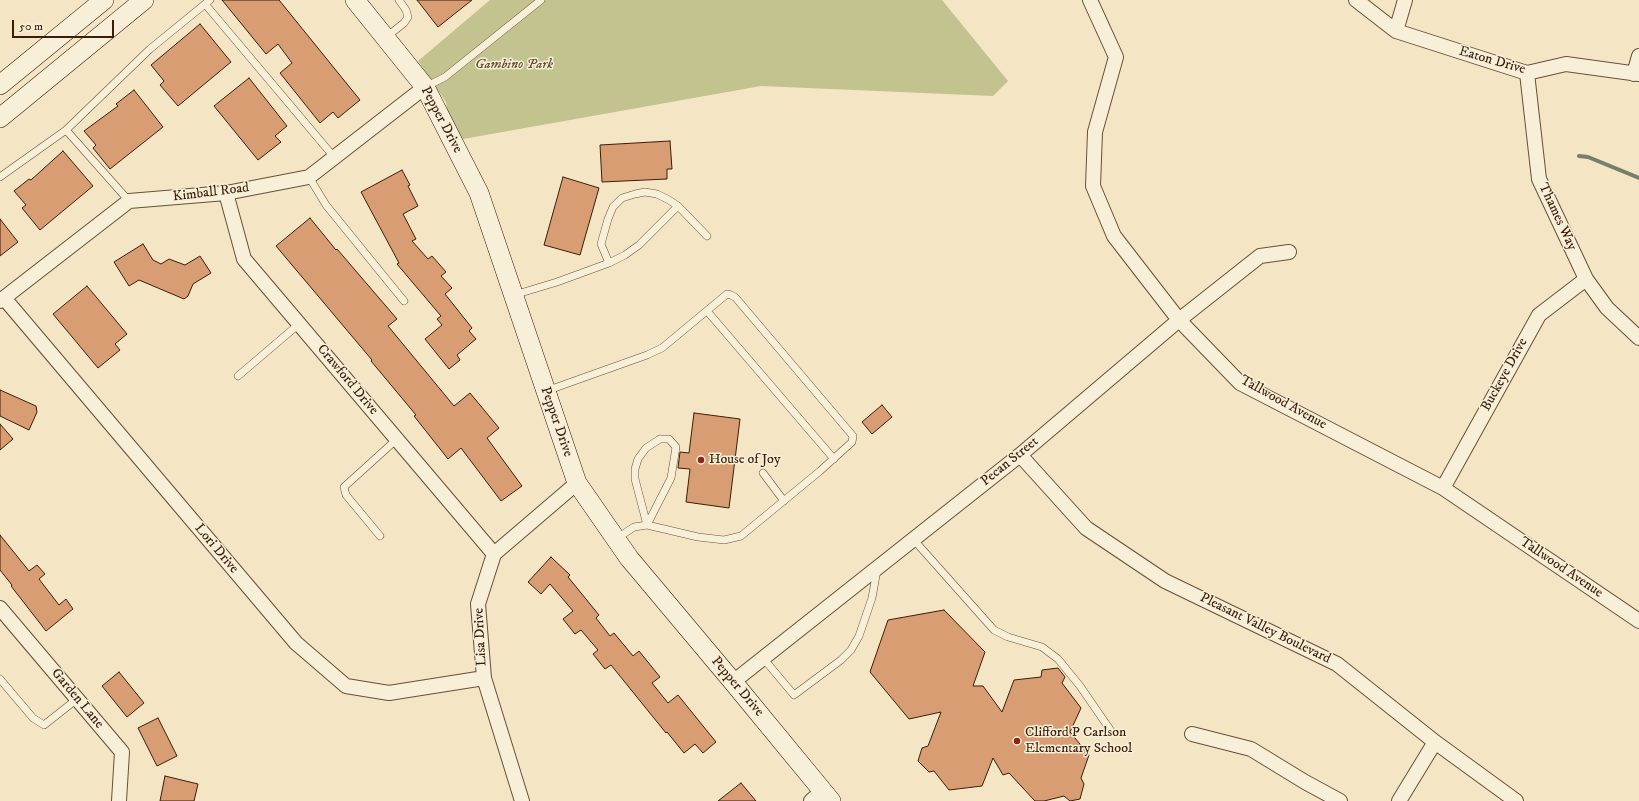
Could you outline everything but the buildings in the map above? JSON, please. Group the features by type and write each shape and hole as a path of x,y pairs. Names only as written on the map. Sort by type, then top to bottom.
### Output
{"street":[{"path":"0,85 104,0"},
{"path":"0,118 144,0"},
{"name":"Pepper Drive","path":"355,0 425,87 479,193 577,483 629,558 734,682 822,798"},
{"name":"Tallwood Avenue","path":"1090,0 1116,57 1095,132 1093,186 1114,236 1179,320 1240,383 1443,488 1639,621"},
{"name":"Eaton Drive","path":"1356,0 1396,30 1527,73 1566,64 1636,74"},
{"path":"1396,30 1405,0"},
{"path":"1636,74 1639,56"},
{"name":"Thames Way","path":"1527,73 1539,179 1586,279 1607,308 1639,338"},
{"name":"Kimball Road","path":"129,201 226,194 308,177 425,87"},
{"name":"Crawford Drive","path":"226,194 244,259 494,554"},
{"path":"2,299 129,201"},
{"name":"Pecan Street","path":"734,682 1020,455 1179,320 1260,256 1289,252"},
{"name":"Buckeye Drive","path":"1443,488 1539,315 1586,279"},
{"name":"Lori Drive","path":"2,299 296,643 346,686 389,692 484,678"},
{"name":"Pleasant Valley Boulevard","path":"1020,455 1086,528 1165,581 1337,664 1434,742 1516,801"},
{"path":"494,554 577,483"},
{"name":"Lisa Drive","path":"494,554 478,604 484,678 522,801"},
{"name":"Garden Lane","path":"0,608 122,752 119,801"},
{"path":"1192,734 1251,749 1305,782 1340,801"},
{"path":"1399,801 1434,742"}],"lane":[{"path":"385,38 404,24 408,17 406,10 399,0"},
{"path":"425,87 445,77 541,0"},
{"path":"0,177 66,130 150,49 208,2 334,157"},
{"path":"66,130 129,201"},
{"path":"308,177 326,204 404,301"},
{"path":"609,263 601,244 608,219 613,208 622,198 635,194 645,192 657,194 669,200 678,206 707,236"},
{"path":"513,295 557,282 609,263 625,255 639,245 678,206"},
{"path":"546,391 647,355 662,348 727,294 731,294 853,436 852,442 834,459 741,536 724,540 698,537 647,525 634,528 616,539"},
{"path":"708,311 834,459"},
{"path":"238,376 299,324"},
{"path":"660,438 669,439 676,447 671,478 647,525 635,479 635,469 638,459 646,448 660,438"},
{"path":"380,536 346,494 344,487 397,439"},
{"path":"763,473 784,501"},
{"path":"913,539 994,630 1008,637 1042,648 1058,659 1080,686 1111,731"},
{"path":"763,658 794,695 841,660 851,650 859,636 872,598 878,567"},
{"path":"0,679 33,718 44,725 77,699"}],"green space":[{"name":"Gambino Park","path":"490,0 942,0 1008,81 993,96 761,86 452,141 446,102 418,61"}],"waterway":[{"path":"1579,156 1588,157 1639,178"}],"place":[{"name":"House of Joy","path":"701,460"},
{"name":"Clifford P Carlson Elementary School","path":"1017,741"}]}
